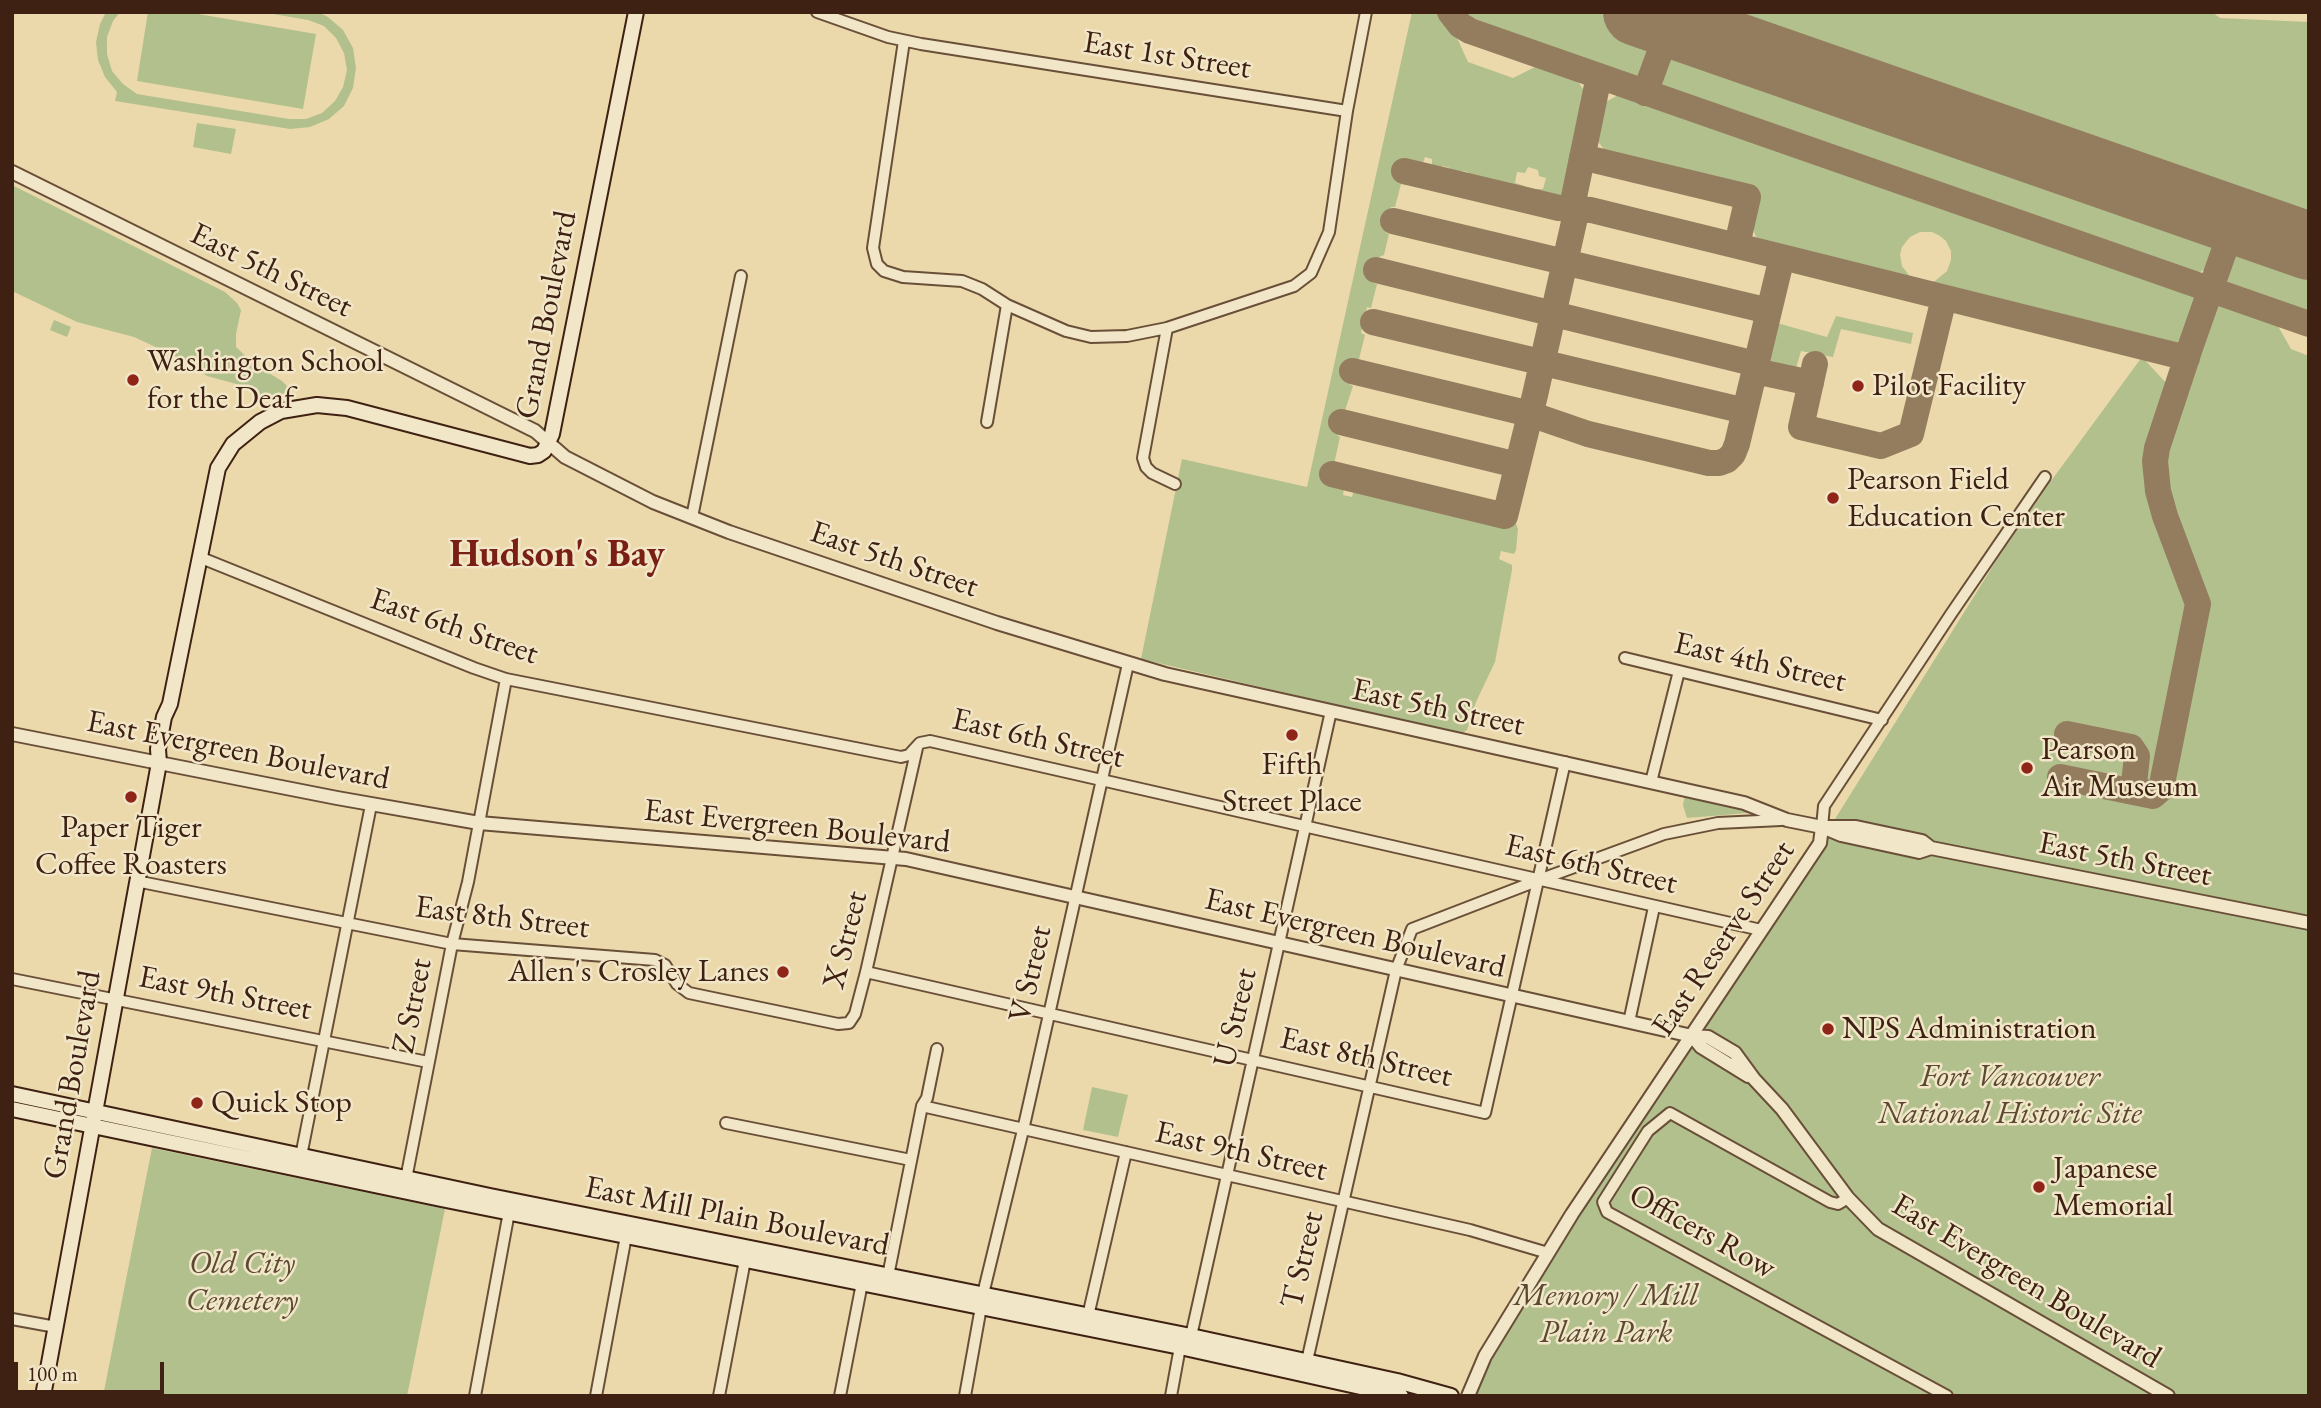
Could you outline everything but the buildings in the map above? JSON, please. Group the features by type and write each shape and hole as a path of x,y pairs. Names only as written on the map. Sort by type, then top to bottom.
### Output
{"main road":[{"name":"Grand Boulevard","path":"43,1396 159,763 158,749 164,717 170,704 214,480 224,457 250,428 281,411 317,405 347,408 530,456 544,452 549,443 636,12"},
{"name":"East Mill Plain Boulevard","path":"12,1094 94,1120 509,1212 862,1283 1088,1316 1401,1396"},
{"name":"East Mill Plain Boulevard","path":"12,1109 94,1120 301,1156 888,1276 982,1301 1185,1341 1307,1361 1451,1396"}],"street":[{"name":"East 1st Street","path":"817,12 904,41 1346,111"},
{"path":"904,41 873,248 877,264 892,274 962,281 982,289 1007,305 1066,331 1091,337 1127,336 1167,328 1294,286 1311,273 1329,232 1346,111 1366,12"},
{"name":"East 5th Street","path":"12,172 535,431 565,457 596,474 692,517 782,551 1128,664 1744,803 1787,820 1822,827 1841,835 1919,852 1931,848 2309,923"},
{"path":"692,517 741,276"},
{"path":"987,422 1007,305"},
{"path":"1167,328 1143,458 1152,473 1175,484"},
{"name":"East Reserve Street","path":"1468,1396 1485,1356 1548,1253 1820,843 1824,806 2045,477"},
{"name":"East 6th Street","path":"199,557 506,679 901,757 909,755 917,745 930,741 1761,930"},
{"name":"East 4th Street","path":"1625,658 1882,720"},
{"name":"V Street","path":"965,1396 982,1301 1128,664"},
{"path":"1651,782 1679,671"},
{"name":"Z Street","path":"406,1178 506,679"},
{"name":"U Street","path":"1171,1396 1227,1175 1331,711"},
{"name":"East Evergreen Boulevard","path":"12,734 371,805 479,823 780,847 927,863 1512,996 1692,1036 1708,1037 1735,1053 1754,1079 1782,1109 1848,1198 1878,1229 2168,1396"},
{"name":"X Street","path":"849,1023 855,1014 866,972 917,745"},
{"path":"1512,996 1565,762"},
{"path":"301,1156 371,805"},
{"path":"1539,880 1664,834 1718,823 1787,820"},
{"name":"T Street","path":"1307,1361 1396,970 1406,940 1414,928 1539,880"},
{"name":"East 8th Street","path":"136,881 452,944 655,960 665,965 677,984 689,993 838,1024 849,1023"},
{"path":"1629,1022 1654,907"},
{"name":"East 8th Street","path":"866,972 1485,1113 1512,996"},
{"name":"East 9th Street","path":"12,979 428,1062"},
{"path":"888,1276 922,1106 927,1098 937,1049"},
{"name":"East 9th Street","path":"922,1106 1470,1230 1548,1253"},
{"name":"Officers Row","path":"1848,1198 1838,1203 1830,1202 1670,1113 1648,1131 1603,1202 1607,1212 1947,1396"},
{"path":"726,1124 911,1160"},
{"path":"1088,1316 1126,1152"},
{"path":"475,1396 509,1212"},
{"path":"596,1396 626,1236"},
{"path":"719,1396 744,1260"},
{"path":"840,1396 862,1283"},
{"path":"12,1319 56,1327"}],"green space":[{"path":"106,12 120,12 107,37 107,54 112,71 123,84 137,94 289,119 306,119 322,113 335,101 343,87 347,70 344,53 336,38 324,26 308,20 262,12 318,12 328,17 343,30 353,48 356,68 353,88 344,106 329,119 310,127 290,129 115,101 117,92 105,77 98,60 96,42"},
{"path":"148,12 186,12 316,34 303,109 137,81"},
{"path":"1412,12 1442,12 1468,62 1513,78 1541,64 1574,76 1583,89 1585,98 1564,197 1560,202 1534,196 1534,189 1543,189 1546,178 1539,176 1538,170 1528,167 1525,173 1517,172 1515,183 1525,186 1522,193 1519,193 1468,181 1468,172 1460,171 1456,179 1449,176 1450,168 1442,166 1438,174 1432,173 1432,159 1425,157 1421,169 1405,167 1403,175 1408,179 1406,185 1401,184 1395,207 1391,207 1384,255 1379,257 1373,283 1377,284 1371,308 1367,307 1361,333 1365,335 1359,359 1354,359 1349,384 1353,386 1337,435 1340,437 1331,478 1345,483 1343,495 1352,497 1355,485 1516,524 1516,550 1514,554 1501,551 1499,559 1512,565 1512,570 1495,662 1476,702 1467,730 1461,734 1141,659 1182,459 1307,487"},
{"path":"1457,12 1596,12 1656,33 1654,47 1641,77 1634,80 1470,24"},
{"path":"1680,12 2212,12 2220,18 2309,22 2309,232"},
{"path":"1675,40 2206,225 2215,247 2213,259 2209,266 2199,273 2183,273 1680,97 1658,86 1663,61"},
{"path":"1618,95 1636,97 2192,291 2198,296 2198,304 2186,341 2180,348 2171,348 1765,244 1756,237 1751,223 1758,191 1617,157 1606,152 1597,140 1596,126 1601,108","holes":["1920,232 1932,232 1946,241 1951,251 1951,260 1947,271 1935,281 1923,283 1911,278 1902,266 1900,255 1902,247 1910,237"]},
{"path":"197,123 236,129 231,154 193,147"},
{"path":"12,185 225,292 241,310 236,347 254,364 282,381 288,387 287,393 276,399 267,399 251,388 207,376 173,355 134,337 77,322 12,291"},
{"path":"2258,243 2309,261 2309,316 2234,290 2227,281 2224,272 2228,259 2244,248"},
{"name":"Fort Vancouver National Historic Site","path":"2218,301 2274,319 2291,349 2309,356 2309,1396 1474,1396 1485,1356 1820,843 1998,558 2142,357 2182,400"},
{"path":"1836,316 1913,333 1911,344 1841,329 1833,357 1801,351 1796,368 1792,371 1773,368 1769,364 1777,323 1827,337"},
{"path":"54,320 71,327 67,337 50,330"},
{"path":"1685,795 1748,813 1687,818 1683,805"},
{"path":"1092,1087 1128,1095 1118,1137 1083,1130"},
{"name":"Old City Cemetery","path":"152,1148 445,1209 407,1396 103,1396"}],"taxiway":[{"path":"1450,12 1460,25 1470,31 2309,324"},
{"path":"1645,93 1667,33 1675,28 1682,28"},
{"path":"1332,474 1505,516 1574,222 1574,197 1599,76"},
{"path":"1582,157 1748,197 1737,245"},
{"path":"1352,371 1530,414 1588,434 1709,463 1727,460 1737,444 1782,257 1591,210 1559,208 1404,171"},
{"path":"2060,777 2153,796 2161,789 2198,604 2165,516 2158,491 2155,461 2190,348 2235,220"},
{"path":"1393,221 1769,311"},
{"path":"1782,257 2187,358"},
{"path":"1376,270 1756,364"},
{"path":"1815,364 1801,427 1881,446 1911,434 1944,298"},
{"path":"1373,322 1745,411"},
{"path":"1755,371 1811,383"},
{"path":"1341,422 1517,465"},
{"path":"2067,734 2131,747 2137,756 2134,784 2145,794"}],"runway":[{"path":"1637,12 2309,246"}],"place":[{"name":"Washington School for the Deaf","path":"133,380"},
{"name":"Pilot Facility","path":"1858,386"},
{"name":"Pearson Field Education Center","path":"1833,498"},
{"name":"Fifth Street Place","path":"1292,735"},
{"name":"Pearson Air Museum","path":"2027,768"},
{"name":"Paper Tiger Coffee Roasters","path":"131,797"},
{"name":"Allen's Crosley Lanes","path":"783,972"},
{"name":"NPS Administration","path":"1828,1029"},
{"name":"Quick Stop","path":"197,1103"},
{"name":"Japanese Memorial","path":"2039,1187"}],"district":[{"name":"Hudson's Bay","path":"557,556"}],"park label":[{"name":"Memory / Mill Plain Park","path":"1606,1314"}]}
